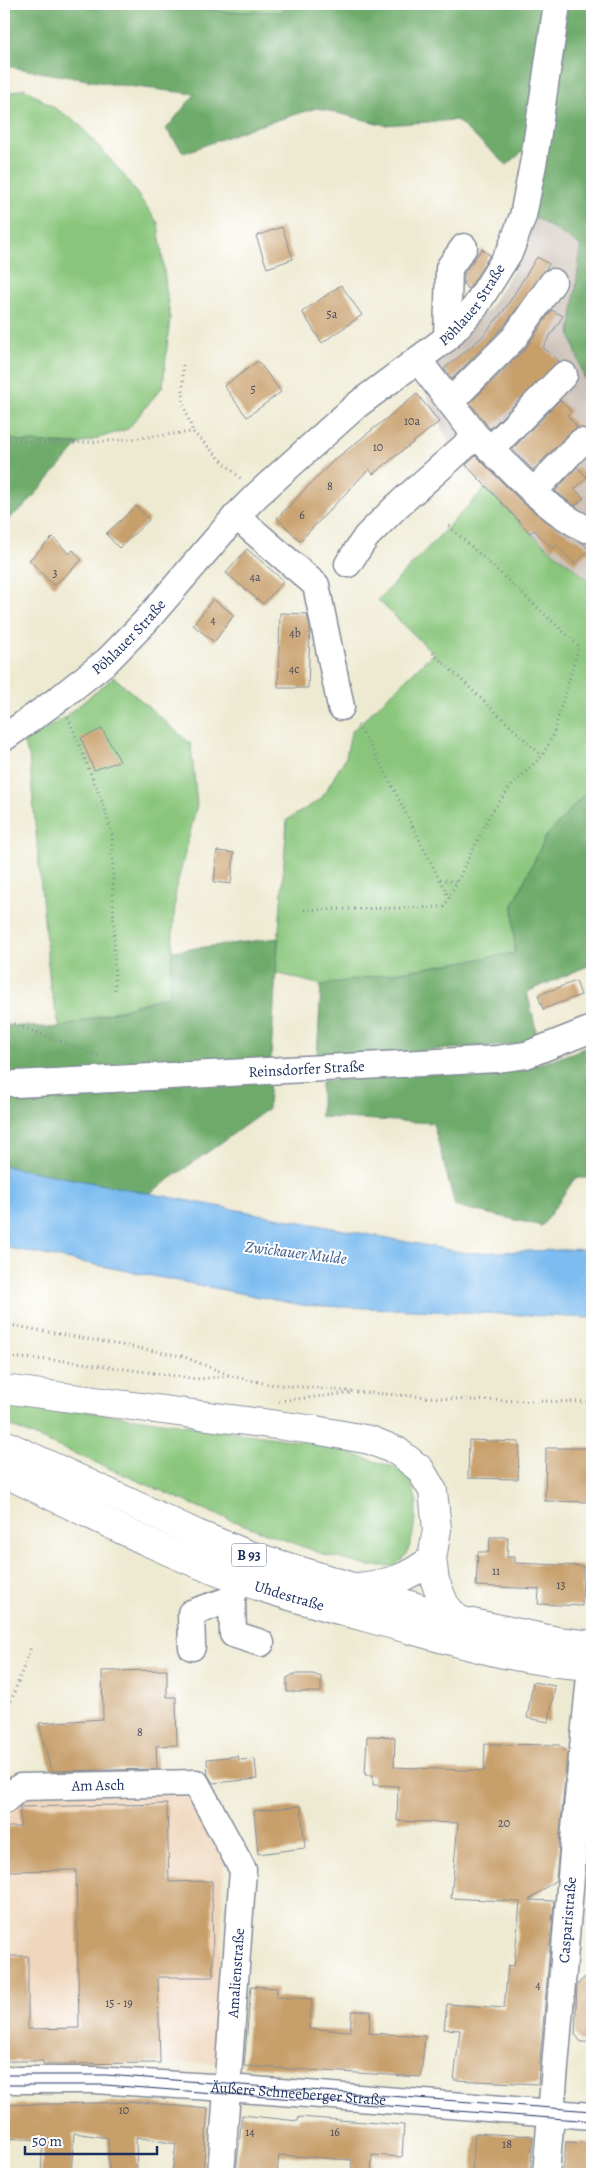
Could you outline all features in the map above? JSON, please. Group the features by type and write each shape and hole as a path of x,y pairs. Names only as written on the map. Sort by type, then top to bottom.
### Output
{"main road":[{"path":"4,1389 254,1421 370,1440 397,1450 420,1469 433,1491 438,1529 432,1559 435,1581 445,1605 458,1620"},
{"name":"Uhdestraße","path":"4,1444 151,1513 247,1554 458,1620 558,1641 592,1659"},
{"name":"Uhdestraße","path":"4,1473 144,1540 235,1589 304,1600 443,1639 515,1656 554,1663 592,1659"},
{"path":"351,1588 382,1584 399,1579 413,1573 432,1559"}],"street":[{"name":"Pöhlauer Straße","path":"9,727 60,698 108,660 127,641 236,516 257,495 357,405 447,338 475,308 494,280 510,251 523,216 534,159 557,4"},
{"path":"447,338 449,268 464,247"},
{"path":"450,402 514,338 553,282"},
{"path":"418,360 483,443 533,492 564,518 586,528"},
{"path":"348,564 366,537 397,506 483,443 564,376"},
{"path":"533,492 581,442"},
{"path":"236,516 316,585 341,707"},
{"name":"Reinsdorfer Straße","path":"16,1084 497,1059 526,1054 592,1029"},
{"path":"235,1589 233,1634 261,1643"},
{"path":"192,1647 191,1613 235,1589"},
{"name":"Casparistraße","path":"546,2174 575,1828 590,1705 592,1659"},
{"name":"Am Asch","path":"5,1800 20,1787 196,1783"},
{"name":"Amalienstraße","path":"196,1783 243,1870 221,2174"},
{"name":"Äußere Schneeberger Straße","path":"4,2080 63,2080 228,2088 592,2116"},
{"name":"Äußere Schneeberger Straße","path":"4,2093 136,2095 228,2088"},
{"name":"Äußere Schneeberger Straße","path":"552,2113 592,2102"},
{"name":"Äußere Schneeberger Straße","path":"552,2113 592,2129"}],"path":[{"path":"183,365 183,403 193,432 257,495"},
{"path":"4,438 25,442 79,444 193,432"},
{"path":"304,910 444,907 491,813 511,786 542,756 552,738 578,646 449,526"},
{"path":"433,653 542,756"},
{"path":"60,698 105,809 112,835 116,991"},
{"path":"341,707 358,724 384,770 449,898"},
{"path":"439,879 457,882"},
{"path":"4,1020 106,1059"},
{"path":"4,1324 182,1356 231,1376 268,1384 469,1400 592,1402"},
{"path":"4,1357 68,1361 198,1378 231,1376"},
{"path":"254,1421 271,1402 358,1392"},
{"path":"4,1720 31,1646"}],"shaded area":[{"path":"532,216 581,246 570,334 592,402 592,583 530,533 454,456 417,372 490,308 524,253"},
{"path":"186,1791 224,1862 216,2063 43,2064 28,2061 4,2061 4,1809 20,1807 23,1793"}],"green space":[{"path":"4,4 165,4 227,12 282,12 292,4 546,4 528,147 507,165 456,120 385,125 317,108 248,129 184,153 166,129 195,94 111,84 4,66"},
{"path":"165,4 292,4 282,12 227,12"},
{"path":"568,4 592,4 592,402 570,334 581,246 530,214"},
{"path":"24,88 78,123 123,174 158,223 170,318 163,386 128,429 79,444 25,442 4,438 4,95"},
{"path":"4,438 25,442 79,444 25,506 4,522"},
{"path":"486,487 530,533 592,583 592,786 545,838 513,905 515,953 321,985 276,973 287,820 321,799 346,757 351,732 433,653 378,600"},
{"path":"114,677 191,744 197,805 176,889 169,995 60,1028 50,986 29,756 23,743 61,720"},
{"path":"592,786 590,965 527,992 538,1038 523,1044 317,1058 321,985 515,953 513,905 545,838"},
{"path":"278,938 268,1109 149,1194 4,1166 4,1025 60,1028 169,996 172,951"},
{"path":"592,1045 592,1178 575,1178 542,1226 455,1206 433,1123 321,1117 321,1081 521,1068 553,1060"},
{"path":"21,1402 319,1444 394,1467 410,1478 417,1502 413,1534 407,1554 395,1566 368,1566 325,1555 215,1514 8,1425 4,1421 4,1412 9,1407"}],"water":[{"name":"Zwickauer Mulde","path":"4,1166 466,1253 592,1249 592,1318 301,1305 4,1247"}],"building":[{"path":"282,227 293,259 267,268 256,236"},
{"path":"482,249 490,255 469,289 464,285 464,273"},
{"path":"537,257 549,264 546,269 502,328 452,379 444,369 481,338 503,312"},
{"path":"341,285 362,315 322,343 302,312"},
{"path":"552,310 563,316 543,347 559,361 490,429 470,403 525,349"},
{"path":"258,361 281,392 247,417 224,386"},
{"path":"417,394 439,422 373,474 369,469 300,541 277,518 333,461"},
{"path":"560,400 571,411 567,415 578,428 570,432 533,470 512,449"},
{"path":"476,456 523,503 547,522 583,543 589,550 575,564 556,545 553,549 534,530 530,533 466,465"},
{"path":"577,467 587,477 575,489 584,498 575,506 555,491"},
{"path":"136,506 149,520 119,548 106,534"},
{"path":"53,537 69,554 73,550 82,560 54,586 29,560"},
{"path":"247,549 284,581 263,604 226,573"},
{"path":"213,599 234,615 214,642 193,625"},
{"path":"280,613 307,614 310,628 308,688 278,688"},
{"path":"102,729 120,761 94,770 81,738"},
{"path":"217,851 234,853 231,884 214,882"},
{"path":"576,981 581,995 543,1009 538,995"},
{"path":"469,1440 519,1442 518,1479 468,1478"},
{"path":"546,1448 592,1448 592,1502 545,1501"},
{"path":"490,1537 508,1537 507,1557 515,1557 515,1563 583,1566 582,1606 538,1604 539,1589 476,1586 478,1552 489,1552"},
{"path":"167,1670 167,1697 176,1697 177,1745 156,1746 157,1769 51,1771 39,1723 103,1719 102,1671"},
{"path":"294,1674 313,1674 321,1677 321,1692 287,1692 287,1678"},
{"path":"533,1682 555,1686 549,1722 527,1718"},
{"path":"367,1736 395,1737 394,1767 484,1771 485,1744 559,1745 567,1753 556,1880 529,1900 554,1901 538,2084 454,2080 460,2030 444,2029 447,2004 504,2008 508,1965 514,1966 520,1902 451,1898 458,1823 397,1821 398,1786 373,1785 373,1775 365,1775"},
{"path":"238,1756 239,1760 255,1759 257,1779 213,1783 208,1775 207,1759"},
{"path":"167,1804 169,1882 212,1881 213,1977 158,1977 160,2063 43,2064 43,2061 4,2061 4,1956 28,1956 28,2029 79,2028 76,1870 4,1871 4,1827 20,1827 20,1807"},
{"path":"301,1806 305,1848 258,1854 254,1811"},
{"path":"592,1970 592,2042 581,2042 575,2034 577,1985"},
{"path":"251,1986 277,1988 276,1997 312,1999 309,2029 350,2031 352,2011 371,2011 369,2033 425,2036 421,2077 244,2066"},
{"path":"141,2102 208,2109 203,2174 172,2174 176,2144 136,2137 137,2174 109,2174 108,2138 74,2133 71,2174 41,2174 43,2140 4,2138 4,2105"},
{"path":"242,2115 298,2121 299,2117 404,2125 402,2157 372,2155 371,2174 351,2174 352,2160 279,2155 277,2174 236,2174"},
{"path":"475,2133 533,2136 530,2174 472,2174"},
{"path":"566,2142 592,2143 592,2174 563,2174"}],"tram line":[{"path":"4,2075 106,2075 592,2111"},
{"path":"4,2085 105,2085 592,2121"}]}
